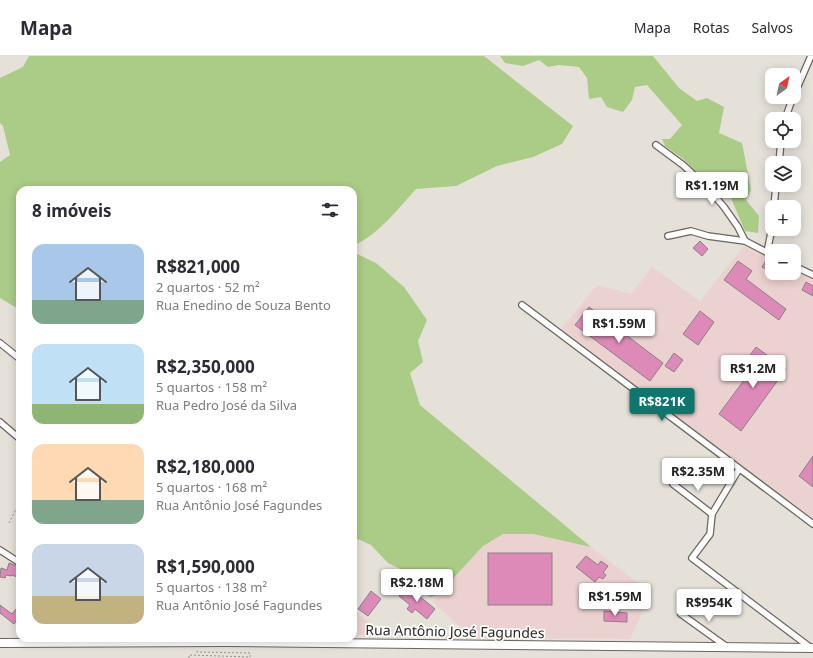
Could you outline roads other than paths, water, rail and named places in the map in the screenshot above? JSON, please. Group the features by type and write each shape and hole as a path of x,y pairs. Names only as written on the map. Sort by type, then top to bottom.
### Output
{"main road":[{"name":"Rua Antônio José Fagundes","path":"0,643 29,642"},
{"name":"Rua Antônio José Fagundes","path":"357,642 812,648"}],"street":[{"path":"801,80 811,56"},
{"path":"656,144 683,165 706,186 724,207 738,227 745,241"},
{"path":"668,236 691,231 708,236 745,241 765,252"},
{"path":"801,269 813,275"},
{"path":"522,305 813,524"},
{"path":"0,343 16,357"},
{"path":"0,422 16,436"},
{"path":"739,469 712,514 710,534 692,558 812,648"},
{"path":"673,484 712,514"},
{"path":"0,550 16,560"},
{"path":"681,614 728,647"}]}
